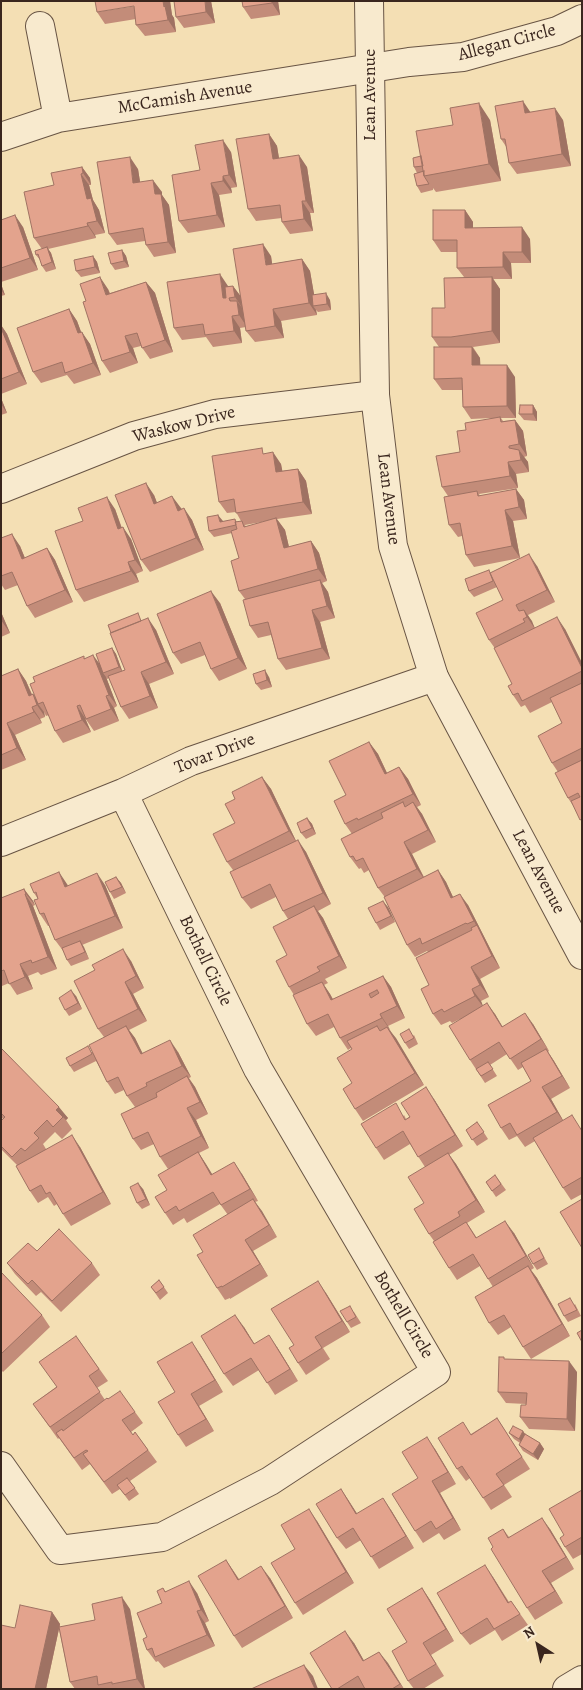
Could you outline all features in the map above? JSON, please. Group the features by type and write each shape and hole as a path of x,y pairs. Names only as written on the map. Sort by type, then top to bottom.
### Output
{"street":[{"name":"Lean Avenue","path":"369,1 375,395 392,546 434,677 582,955"},
{"name":"Allegan Circle","path":"370,68 409,62 462,58 557,31 582,19"},
{"path":"40,26 58,118"},
{"name":"McCamish Avenue","path":"1,138 58,118 370,68"},
{"name":"Waskow Drive","path":"1,488 134,436 215,414 375,395"},
{"name":"Tovar Drive","path":"1,842 123,793 191,761 434,677"},
{"name":"Bothell Circle","path":"1,1466 60,1550 162,1537 270,1480 436,1372 258,1069 123,793"},
{"path":"567,1689 582,1680"}],"building":[{"path":"95,1 163,1 168,20 136,25 134,6 97,12"},
{"path":"174,1 205,1 206,12 176,17"},
{"path":"242,1 272,1 272,3 243,7"},
{"path":"523,101 525,113 555,108 562,154 509,163 505,139 501,139 495,106"},
{"path":"479,103 489,164 424,176 416,131 453,125 450,108"},
{"path":"269,134 273,159 299,155 306,201 302,201 304,219 282,222 280,205 248,209 236,139"},
{"path":"223,140 229,175 223,176 223,181 211,183 217,215 179,221 172,175 200,170 195,145"},
{"path":"421,156 423,166 414,167 413,158"},
{"path":"130,157 133,183 153,180 155,194 161,194 168,242 146,245 143,228 109,234 97,162"},
{"path":"82,167 83,173 81,174 87,199 91,198 97,221 87,223 88,226 34,238 24,192 54,185 51,173"},
{"path":"424,171 424,176 429,184 417,186 414,174"},
{"path":"433,210 465,210 465,228 522,227 522,252 503,252 503,267 457,268 457,240 433,240"},
{"path":"15,215 30,258 1,268 1,220"},
{"path":"263,244 266,265 302,259 309,303 273,309 275,326 246,331 233,249"},
{"path":"47,247 52,262 42,266 35,251"},
{"path":"122,250 124,261 111,264 108,253"},
{"path":"93,256 95,267 76,271 74,260"},
{"path":"220,274 223,298 226,298 225,287 233,286 235,297 229,298 230,301 237,301 239,315 232,316 234,331 205,335 203,324 174,328 167,282"},
{"path":"100,277 106,295 146,282 165,340 142,348 137,333 125,336 130,352 102,361 83,302 86,301 80,284"},
{"path":"492,277 492,331 451,337 432,337 432,308 445,308 444,278"},
{"path":"326,293 327,304 313,306 312,295"},
{"path":"69,309 78,333 82,332 93,363 65,373 62,362 33,372 17,328"},
{"path":"1,328 19,372 1,379"},
{"path":"434,347 472,347 472,365 507,365 507,406 463,407 462,378 434,379"},
{"path":"520,405 533,405 533,414 519,414"},
{"path":"500,417 501,422 515,420 519,444 509,446 509,448 519,450 521,460 508,462 510,476 442,487 436,456 460,452 457,431 466,430 465,423"},
{"path":"262,448 263,454 273,452 276,472 298,469 303,502 236,513 234,499 219,502 212,456"},
{"path":"146,483 154,504 172,496 178,511 184,508 196,538 141,560 115,495"},
{"path":"516,489 519,507 505,510 512,546 466,555 460,523 449,525 444,497 477,491 478,496"},
{"path":"107,497 118,529 123,527 135,560 128,562 131,571 76,590 55,531 83,521 78,508"},
{"path":"218,515 220,522 235,519 236,525 209,531 207,517"},
{"path":"276,518 284,548 311,541 318,569 239,591 231,561 239,558 231,531 237,529 235,522 242,521 244,527"},
{"path":"12,534 22,559 47,548 65,590 27,606 12,572 1,576 1,538"},
{"path":"529,554 547,590 516,605 519,611 524,610 527,617 523,619 525,622 489,640 476,613 503,600 490,573"},
{"path":"489,570 493,581 469,591 465,579"},
{"path":"320,580 327,606 312,610 322,648 278,659 268,622 250,626 243,600"},
{"path":"211,591 238,658 211,669 200,642 173,653 157,614"},
{"path":"138,613 141,621 111,633 108,625"},
{"path":"557,617 582,671 522,701 518,693 513,695 508,686 512,684 494,648"},
{"path":"148,618 166,662 141,672 150,696 121,707 108,676 125,670 110,633"},
{"path":"112,648 119,667 103,673 96,654"},
{"path":"93,655 109,695 106,696 111,709 86,719 80,705 77,706 82,720 55,731 43,702 38,704 30,684 35,682 33,677 84,656 84,659"},
{"path":"18,669 29,696 33,694 37,705 32,707 34,712 7,723 17,748 1,755 1,676"},
{"path":"265,670 267,680 256,684 253,674"},
{"path":"582,683 582,748 552,763 538,736 562,723 550,698"},
{"path":"369,742 385,774 399,767 413,794 358,820 357,818 345,824 334,801 346,795 329,761"},
{"path":"582,760 582,819 580,820 571,801 580,797 578,793 568,798 555,773"},
{"path":"262,777 289,831 227,862 213,834 235,823 225,804 235,799 232,792"},
{"path":"403,802 405,807 413,802 428,830 404,842 417,869 378,888 363,858 356,861 353,856 350,857 341,839 383,818 381,813"},
{"path":"307,818 312,828 301,833 297,823"},
{"path":"298,840 323,893 283,911 270,884 242,898 230,872"},
{"path":"438,870 451,898 460,894 474,921 422,944 420,938 407,945 384,897"},
{"path":"59,872 65,887 97,873 115,916 55,940 44,913 40,914 34,900 38,899 36,892 34,893 30,884"},
{"path":"116,877 122,887 110,892 105,882"},
{"path":"24,889 48,957 32,963 31,960 20,964 25,977 9,984 4,970 1,971 1,898"},
{"path":"383,901 391,916 376,923 368,908"},
{"path":"314,906 339,956 317,967 320,971 289,987 276,961 287,955 273,927"},
{"path":"477,925 492,956 471,967 480,985 472,989 475,996 444,1012 442,1009 433,1014 421,989 429,985 416,958 472,930 471,928"},
{"path":"80,941 85,952 67,960 62,948"},
{"path":"123,949 136,976 125,982 138,1009 98,1029 74,981 95,970 92,965"},
{"path":"383,976 397,1006 380,1014 382,1018 340,1038 328,1014 307,1024 293,995 322,982 331,1000","holes":["377,990 379,993 371,998 369,994"]},
{"path":"71,990 78,1003 65,1010 59,998"},
{"path":"487,1003 502,1027 525,1013 541,1039 510,1059 499,1042 470,1060 449,1026"},
{"path":"126,1026 141,1054 170,1040 182,1066 146,1083 147,1086 127,1096 118,1077 107,1082 89,1045"},
{"path":"377,1026 380,1031 387,1027 415,1073 355,1109 343,1089 352,1083 337,1058 352,1049 347,1041"},
{"path":"409,1029 414,1038 405,1043 400,1034"},
{"path":"88,1046 92,1054 70,1066 66,1058"},
{"path":"1,1048 59,1107 56,1110 63,1117 53,1127 47,1120 34,1133 39,1138 25,1151 21,1148 12,1157 1,1146 1,1121 5,1117 1,1113"},
{"path":"546,1049 562,1076 542,1087 557,1112 517,1135 510,1123 501,1128 488,1105 531,1081 521,1063"},
{"path":"488,1062 493,1069 481,1076 476,1069"},
{"path":"187,1076 200,1102 187,1108 201,1136 160,1157 148,1132 133,1139 121,1114 157,1097 156,1093"},
{"path":"426,1087 455,1135 418,1157 403,1131 376,1148 361,1124 396,1103 405,1120 410,1117 401,1103"},
{"path":"572,1115 582,1131 582,1177 563,1188 533,1138"},
{"path":"477,1122 484,1132 472,1140 466,1130"},
{"path":"72,1135 103,1192 63,1214 50,1192 46,1194 41,1185 30,1191 16,1166"},
{"path":"198,1152 211,1175 234,1162 250,1189 221,1205 213,1192 179,1211 176,1206 165,1213 155,1197 167,1190 158,1175"},
{"path":"448,1153 476,1200 458,1212 460,1216 429,1234 414,1209 424,1203 408,1177"},
{"path":"495,1175 501,1184 492,1191 486,1182"},
{"path":"138,1183 146,1199 137,1203 130,1187"},
{"path":"253,1199 269,1225 245,1240 260,1264 222,1287 217,1288 197,1255 203,1252 193,1235"},
{"path":"582,1199 582,1248 560,1212"},
{"path":"505,1221 526,1256 488,1279 473,1254 449,1268 433,1242 466,1222 476,1238"},
{"path":"59,1229 92,1263 52,1301 32,1280 28,1284 7,1263 28,1243 37,1251"},
{"path":"539,1248 544,1258 533,1264 528,1255"},
{"path":"528,1266 562,1324 523,1347 504,1315 489,1323 475,1297"},
{"path":"1,1272 42,1315 1,1354"},
{"path":"159,1280 164,1287 156,1293 151,1287"},
{"path":"318,1281 342,1321 315,1337 322,1348 298,1363 289,1348 294,1345 271,1309"},
{"path":"570,1298 577,1310 564,1316 558,1304"},
{"path":"350,1306 356,1317 347,1322 340,1311"},
{"path":"235,1315 254,1344 269,1335 290,1369 267,1383 251,1358 224,1374 201,1336"},
{"path":"582,1330 582,1342 577,1333"},
{"path":"76,1336 99,1369 89,1376 100,1392 50,1427 33,1404 57,1387 39,1362"},
{"path":"192,1342 215,1380 191,1394 206,1419 178,1435 158,1402 175,1392 157,1362"},
{"path":"499,1357 504,1357 504,1359 569,1361 567,1419 520,1417 521,1405 526,1405 527,1393 498,1392"},
{"path":"120,1391 135,1412 122,1420 133,1435 135,1432 148,1450 104,1482 83,1454 88,1451 86,1450 74,1458 56,1433 62,1429 63,1431 107,1398"},
{"path":"497,1418 522,1457 496,1474 504,1485 483,1498 462,1466 457,1469 438,1438 463,1422 471,1435"},
{"path":"513,1426 523,1431 519,1439 509,1433"},
{"path":"525,1434 540,1443 533,1454 519,1445"},
{"path":"427,1437 448,1472 432,1481 453,1518 436,1529 431,1521 415,1531 392,1494 418,1478 402,1452"},
{"path":"127,1478 135,1488 125,1495 117,1485"},
{"path":"341,1489 356,1514 383,1498 406,1536 371,1557 353,1528 337,1538 316,1504"},
{"path":"582,1490 582,1537 565,1547 560,1538 564,1535 549,1509"},
{"path":"309,1509 346,1572 295,1603 271,1563 295,1549 281,1525"},
{"path":"542,1518 566,1557 542,1571 555,1591 527,1608 491,1549 493,1547 488,1538 503,1529 508,1538"},
{"path":"226,1560 238,1580 261,1566 285,1606 234,1636 198,1576"},
{"path":"485,1565 508,1603 511,1601 520,1614 494,1629 487,1618 461,1634 437,1593"},
{"path":"189,1581 201,1610 197,1611 207,1635 155,1657 152,1648 147,1650 143,1639 147,1637 137,1613 162,1603 157,1591 163,1588 165,1592"},
{"path":"422,1588 446,1629 423,1643 436,1664 408,1681 392,1651 407,1642 387,1609"},
{"path":"122,1597 137,1679 98,1685 97,1676 70,1682 59,1627 95,1620 92,1604"},
{"path":"20,1605 52,1612 35,1689 1,1689 1,1625 15,1628"},
{"path":"345,1631 363,1661 379,1652 400,1684 392,1689 365,1689 358,1676 337,1689 332,1689 310,1653"},
{"path":"304,1665 315,1689 251,1689"}]}
